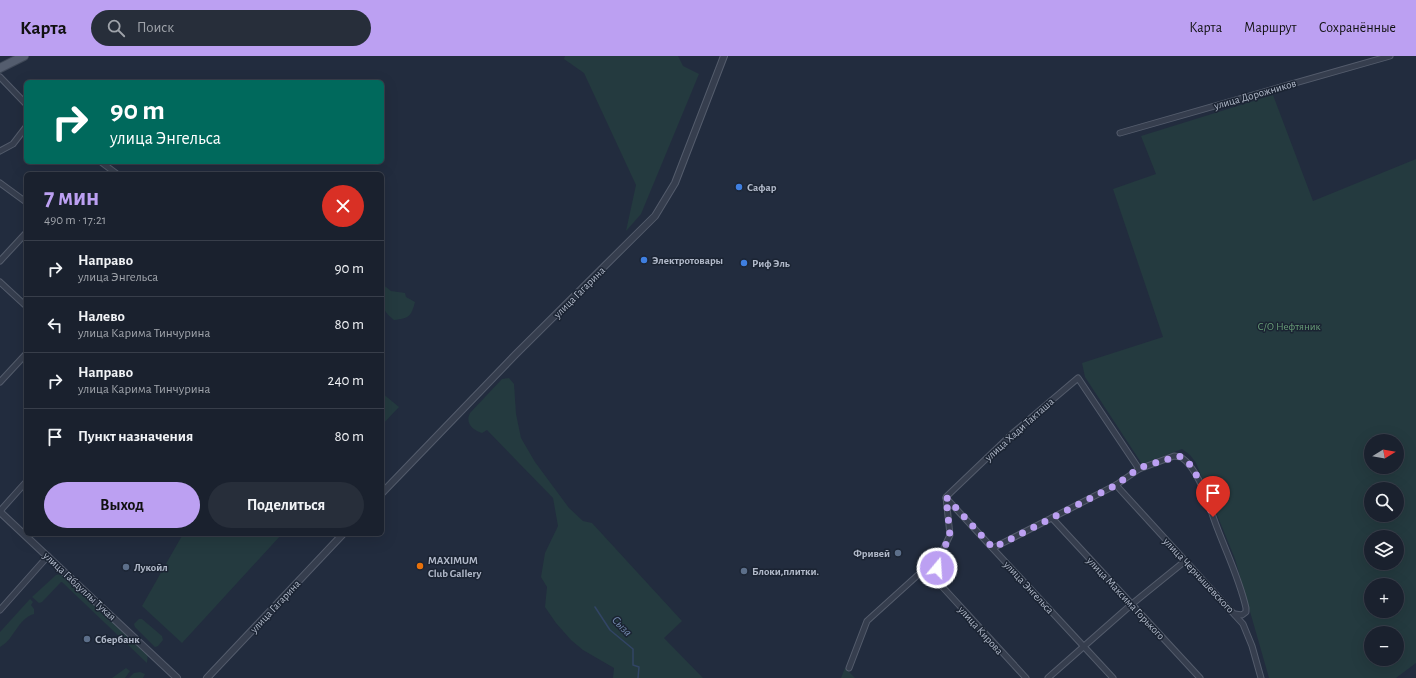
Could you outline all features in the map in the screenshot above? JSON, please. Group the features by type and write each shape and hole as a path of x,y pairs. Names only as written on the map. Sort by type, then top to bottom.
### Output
{"main road":[{"path":"0,68 24,56"}],"street":[{"name":"улица Гагарина","path":"384,491 516,354 655,216 674,183 724,56"},
{"name":"улица Дорожников","path":"1120,133 1390,56"},
{"path":"0,76 24,102"},
{"path":"0,151 13,144 24,130"},
{"path":"103,164 114,172"},
{"path":"0,182 24,200"},
{"path":"0,261 24,235"},
{"path":"0,282 24,304"},
{"path":"0,382 24,356"},
{"name":"улица Хади Такташа","path":"946,497 1012,433 1078,378 1139,468"},
{"path":"993,548 1116,485 1139,468 1181,456 1189,463 1202,488 1237,575 1246,612 1242,615 1235,614"},
{"path":"0,511 24,484"},
{"name":"улица Чернышевского","path":"1116,485 1235,614 1248,634 1261,678"},
{"path":"850,668 867,621 941,554 950,536 946,497"},
{"name":"улица Энгельса","path":"946,497 1113,678"},
{"name":"улица Габдуллы Тукая","path":"0,511 24,534"},
{"name":"улица Максима Горького","path":"1052,518 1200,678"},
{"name":"улица Габдуллы Тукая","path":"27,536 177,678"},
{"name":"улица Гагарина","path":"207,678 341,536"},
{"name":"улица Кирова","path":"941,554 937,568 937,581 1026,678"},
{"path":"0,610 48,556"},
{"path":"1048,678 1132,604 1185,561"}],"green space":[{"path":"565,56 678,56 683,66 699,74 641,214 626,231 636,185 584,73 564,59"},
{"name":"С/О Нефтяник","path":"1273,95 1313,201 1416,159 1416,663 1396,678 1269,678 1235,559 1196,463 1190,455 1182,449 1142,464 1085,377 1082,363 1163,337 1113,189 1156,174 1141,136"},
{"path":"384,286 391,291 405,293 406,297 415,302 409,316 394,320 384,308"},
{"path":"509,378 514,384 516,414 521,438 535,462 569,508 583,521 592,523 682,621 664,638 703,678 613,678 614,668 583,650 571,640 556,623 545,607 547,587 541,577 545,553 558,526 553,498 487,430 482,433 475,430 470,426 468,420 470,413 502,379"},
{"path":"384,395 399,407 384,423"},
{"path":"182,536 280,536 182,643 142,606"},
{"path":"62,574 148,653 147,663 62,582 42,602 39,603 32,597 56,575"},
{"path":"30,599 33,602 31,605 34,609 34,614 24,620 9,639 0,647 0,632"},
{"path":"139,619 142,619 162,636 163,640 158,646 155,647 135,627 134,624"},
{"path":"126,668 130,671 125,678 112,678"},
{"path":"845,668 855,678 841,678"},
{"path":"140,672 145,674 143,678 129,678 134,673"}],"waterway":[{"name":"Сыза","path":"595,607 610,630 633,649 633,665 639,667 638,678"}],"place":[{"name":"Сафар","path":"739,187"},
{"name":"Электротовары","path":"644,260"},
{"name":"Риф Эль","path":"744,263"},
{"name":"Фривей","path":"898,553"},
{"name":"MAXIMUM Club Gallery","path":"420,566"},
{"name":"Лукойл","path":"126,567"},
{"name":"Блоки,плитки.","path":"744,571"},
{"name":"Сбербанк","path":"87,639"}],"route":[{"path":"937,568 941,554 950,536 946,497 971,526 993,548 1116,485 1139,468 1174,456 1181,456 1189,463 1202,488 1213,517"}]}
